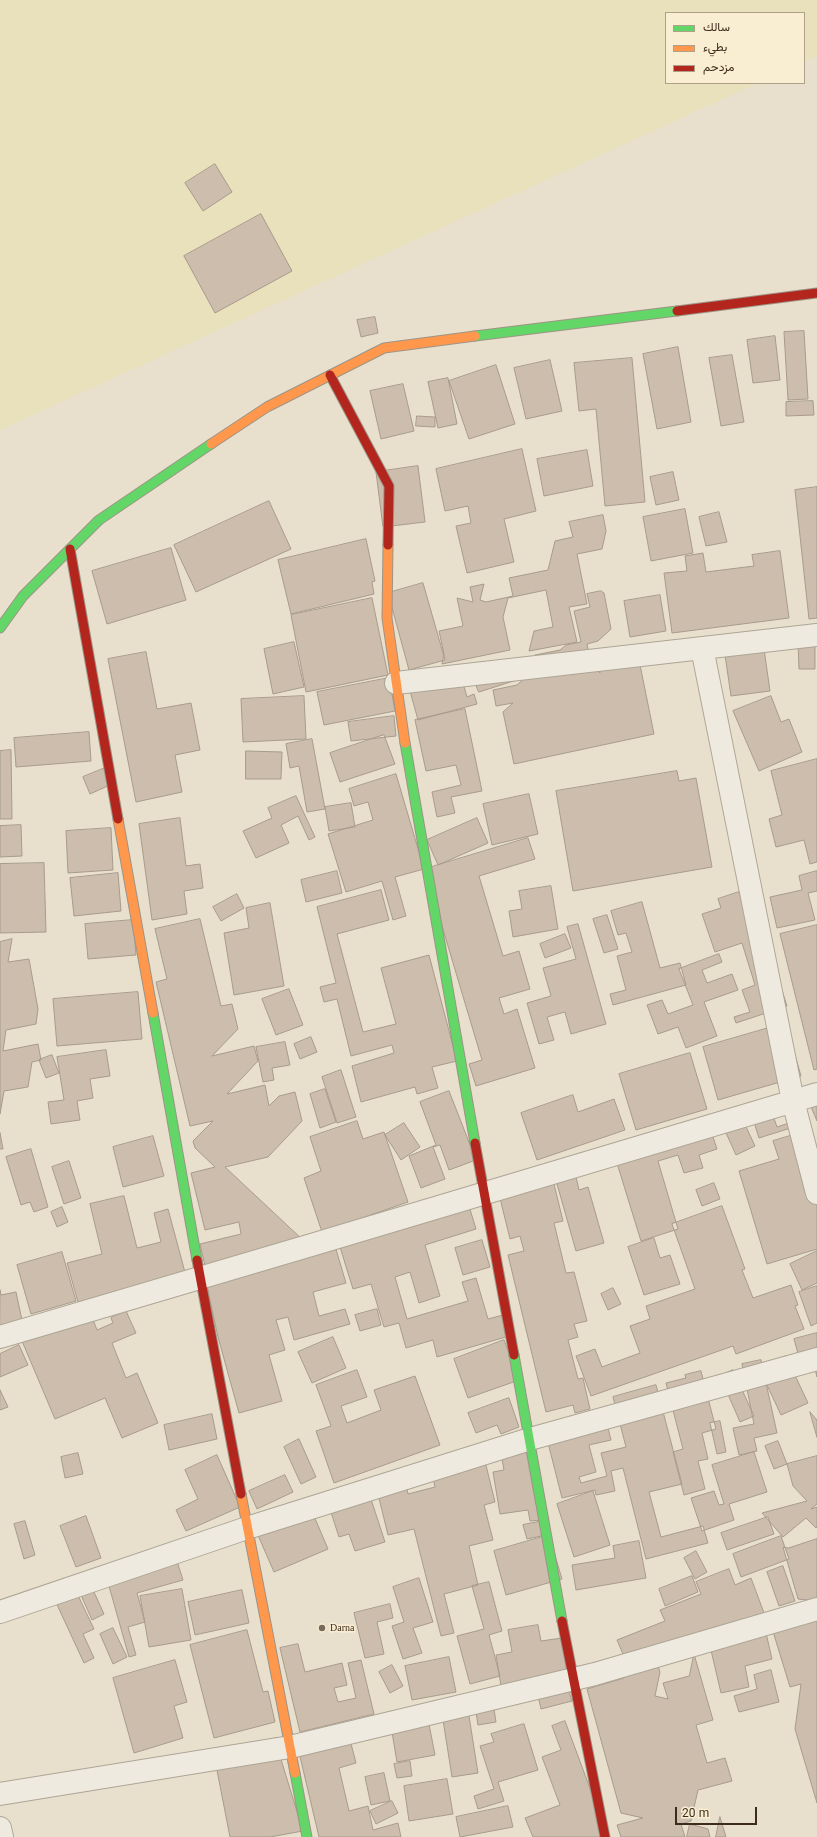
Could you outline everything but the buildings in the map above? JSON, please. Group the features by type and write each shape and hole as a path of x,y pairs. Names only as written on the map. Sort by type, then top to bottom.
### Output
{"street":[{"path":"0,628 23,596 100,520 267,407 384,348 817,293"},
{"path":"330,375 389,486 387,618 404,740 484,1192 573,1680 605,1837"},
{"path":"70,549 200,1279 307,1837"},
{"path":"396,683 817,634"},
{"path":"702,648 793,1101 817,1193"},
{"path":"0,1337 200,1279 484,1192 817,1094"},
{"path":"0,1612 247,1528 530,1439 817,1359"},
{"path":"0,1794 290,1747 573,1680 817,1609"},
{"path":"0,1828 2,1837"}],"shaded area":[{"path":"0,0 817,0 817,56 805,62 805,12 665,12 665,84 756,84 0,430"}],"traffic: fast":[{"path":"475,336 677,311"},
{"path":"0,628 23,596 99,520 211,444"},
{"path":"405,743 475,1143"},
{"path":"153,1013 197,1260"},
{"path":"514,1355 562,1621"},
{"path":"295,1773 307,1837"}],"traffic: slow":[{"path":"211,444 267,407 384,348 475,336"},
{"path":"388,545 387,618 405,743"},
{"path":"118,819 153,1013"},
{"path":"241,1494 295,1773"}],"traffic: jam":[{"path":"677,311 817,293"},
{"path":"330,375 389,486 388,545"},
{"path":"70,549 118,819"},
{"path":"475,1143 514,1355"},
{"path":"197,1260 241,1494"},
{"path":"562,1621 605,1837"}],"place":[{"name":"Darna","path":"322,1628"}]}
